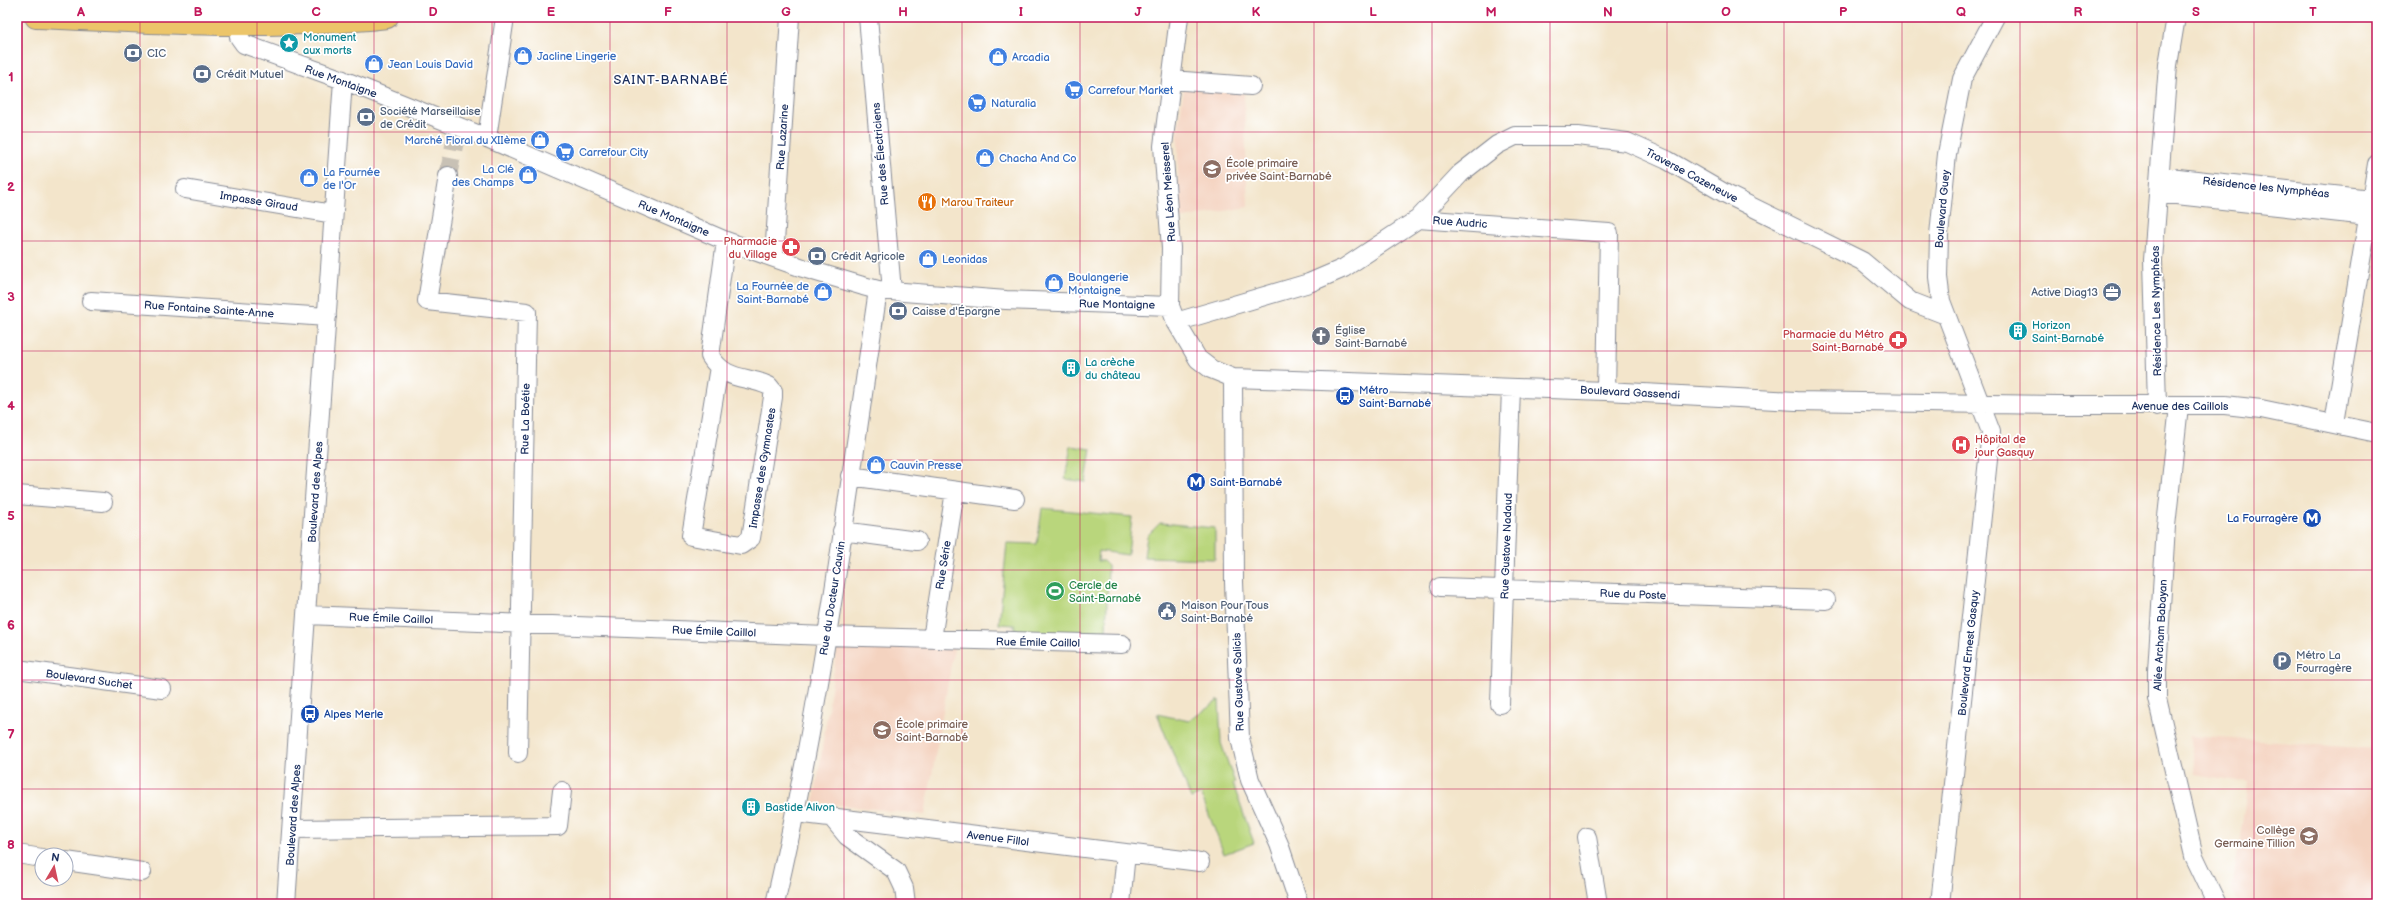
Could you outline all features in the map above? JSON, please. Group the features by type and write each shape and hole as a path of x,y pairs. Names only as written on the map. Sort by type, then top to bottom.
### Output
{"main road":[{"path":"36,17 157,20 238,25 387,17"}],"street":[{"path":"487,138 505,17"},
{"name":"Rue Lazarine","path":"774,258 790,17"},
{"name":"Rue des Électriciens","path":"868,17 885,290"},
{"name":"Rue Léon Meisserel","path":"1173,314 1171,248 1163,146 1179,17"},
{"name":"Boulevard Guey","path":"1980,403 1946,315 1938,277 1947,154 1962,79 1994,17"},
{"name":"Résidence Les Nymphéas","path":"2157,406 2153,260 2168,66 2176,17"},
{"name":"Rue Montaigne","path":"238,25 239,37 244,44 343,80 456,134 487,138 726,241 774,258 885,290 1064,303 1173,314"},
{"name":"Boulevard des Alpes","path":"286,904 343,80"},
{"path":"1171,80 1251,86"},
{"name":"Traverse Cazeneuve","path":"1418,219 1461,173 1496,145 1515,136 1578,136 1628,142 1667,160 1726,194 1862,262 1910,301 1946,315"},
{"path":"2334,423 2377,164"},
{"name":"Rue La Boétie","path":"448,176 427,301 527,312 518,753"},
{"name":"Résidence Les Nymphéas","path":"2159,184 2370,208"},
{"name":"Impasse Giraud","path":"185,189 333,214"},
{"name":"Rue Audric","path":"1173,314 1309,283 1344,268 1418,219 1609,233 1606,390"},
{"path":"719,367 710,356 710,350 726,241"},
{"name":"Rue du Docteur Cauvin","path":"775,904 796,813 826,636 850,476 885,290"},
{"name":"Rue Fontaine Sainte-Anne","path":"91,301 327,317"},
{"path":"1173,314 1198,359 1211,369 1232,378"},
{"name":"Impasse des Gymnastes","path":"719,367 734,377 763,384 773,391 751,538 741,545 691,536 719,367"},
{"name":"Boulevard Gassendi","path":"1232,378 1606,390 1796,401 1980,403"},
{"name":"Rue Gustave Salicis","path":"1232,378 1234,574 1240,738 1250,780 1279,844 1299,904"},
{"name":"Rue Gustave Nadaud","path":"1500,704 1511,388"},
{"name":"Avenue des Caillols","path":"1980,403 2157,406 2225,405 2256,408 2377,433"},
{"name":"Boulevard Ernest Gasquy","path":"1940,904 1990,446 1991,432 1980,403"},
{"name":"Allée Archam Babayan","path":"2179,406 2166,526 2157,671 2157,698 2194,856 2217,904"},
{"path":"850,476 1015,499"},
{"name":"Rue Série","path":"932,639 955,491"},
{"path":"17,495 103,502"},
{"path":"842,531 917,541"},
{"name":"Rue du Poste","path":"1440,587 1826,600"},
{"name":"Rue Émile Caillol","path":"307,616 520,623 826,636 1122,644"},
{"name":"Boulevard Suchet","path":"17,669 162,689"},
{"path":"292,829 558,826 562,791"},
{"name":"Avenue Fillol","path":"796,813 833,819 1200,862"},
{"path":"833,819 847,836 896,872 904,888 906,904"},
{"path":"1587,837 1598,904"},
{"path":"1121,904 1126,853"},
{"path":"17,854 34,857"},
{"path":"74,862 142,872"}],"shaded area":[{"name":"École primaire privée Saint-Barnabé","path":"1184,88 1244,93 1248,207 1178,219 1178,130"},
{"name":"École primaire Saint-Barnabé","path":"838,643 954,648 925,815 814,802"},
{"name":"Collège Germaine Tillion","path":"2189,736 2377,749 2377,904 2240,904 2232,890 2248,783 2196,774"}],"green space":[{"path":"1071,446 1091,449 1086,482 1065,479"},
{"name":"Cercle de Saint-Barnabé","path":"1042,508 1132,517 1128,555 1099,551 1098,561 1103,561 1108,566 1106,637 1015,634 1015,625 999,624 1007,543 1037,544"},
{"path":"1160,523 1215,528 1215,559 1144,557 1147,536"},
{"path":"1219,700 1221,743 1235,783 1233,784 1254,843 1224,854 1201,794 1191,798 1157,714 1189,721"}],"tunnel":[{"path":"448,176 455,141"}],"place":[{"name":"Monument aux morts","path":"289,43"},
{"name":"CIC","path":"133,53"},
{"name":"Jacline Lingerie","path":"523,56"},
{"name":"Arcadia","path":"998,57"},
{"name":"Jean Louis David","path":"374,64"},
{"name":"Crédit Mutuel","path":"202,74"},
{"name":"Carrefour Market","path":"1074,90"},
{"name":"Naturalia","path":"977,103"},
{"name":"Société Marseillaise de Crédit","path":"366,117"},
{"name":"Marché Floral du XIIème","path":"540,140"},
{"name":"Carrefour City","path":"565,152"},
{"name":"Chacha And Co","path":"985,158"},
{"name":"École primaire privée Saint-Barnabé","path":"1212,169"},
{"name":"La Clé des Champs","path":"528,175"},
{"name":"La Fournée de l'Or","path":"309,178"},
{"name":"Marou Traiteur","path":"927,202"},
{"name":"Pharmacie du Village","path":"791,247"},
{"name":"Crédit Agricole","path":"817,256"},
{"name":"Leonidas","path":"928,259"},
{"name":"Boulangerie Montaigne","path":"1054,283"},
{"name":"La Fournée de Saint-Barnabé","path":"823,292"},
{"name":"Active Diag13","path":"2112,292"},
{"name":"Caisse d'Épargne","path":"898,311"},
{"name":"Horizon Saint-Barnabé","path":"2018,331"},
{"name":"Église Saint-Barnabé","path":"1321,336"},
{"name":"Pharmacie du Métro Saint-Barnabé","path":"1898,340"},
{"name":"La crèche du château","path":"1071,368"},
{"name":"Métro Saint-Barnabé","path":"1345,396"},
{"name":"Hôpital de jour Gasquy","path":"1961,445"},
{"name":"Cauvin Presse","path":"876,465"},
{"name":"Saint-Barnabé","path":"1196,482"},
{"name":"La Fourragère","path":"2312,518"},
{"name":"Cercle de Saint-Barnabé","path":"1055,591"},
{"name":"Maison Pour Tous Saint-Barnabé","path":"1167,611"},
{"name":"Métro La Fourragère","path":"2282,661"},
{"name":"Alpes Merle","path":"310,714"},
{"name":"École primaire Saint-Barnabé","path":"882,730"},
{"name":"Bastide Alivon","path":"751,807"},
{"name":"Collège Germaine Tillion","path":"2309,836"}],"district":[{"name":"SAINT-BARNABÉ","path":"671,79"}]}
